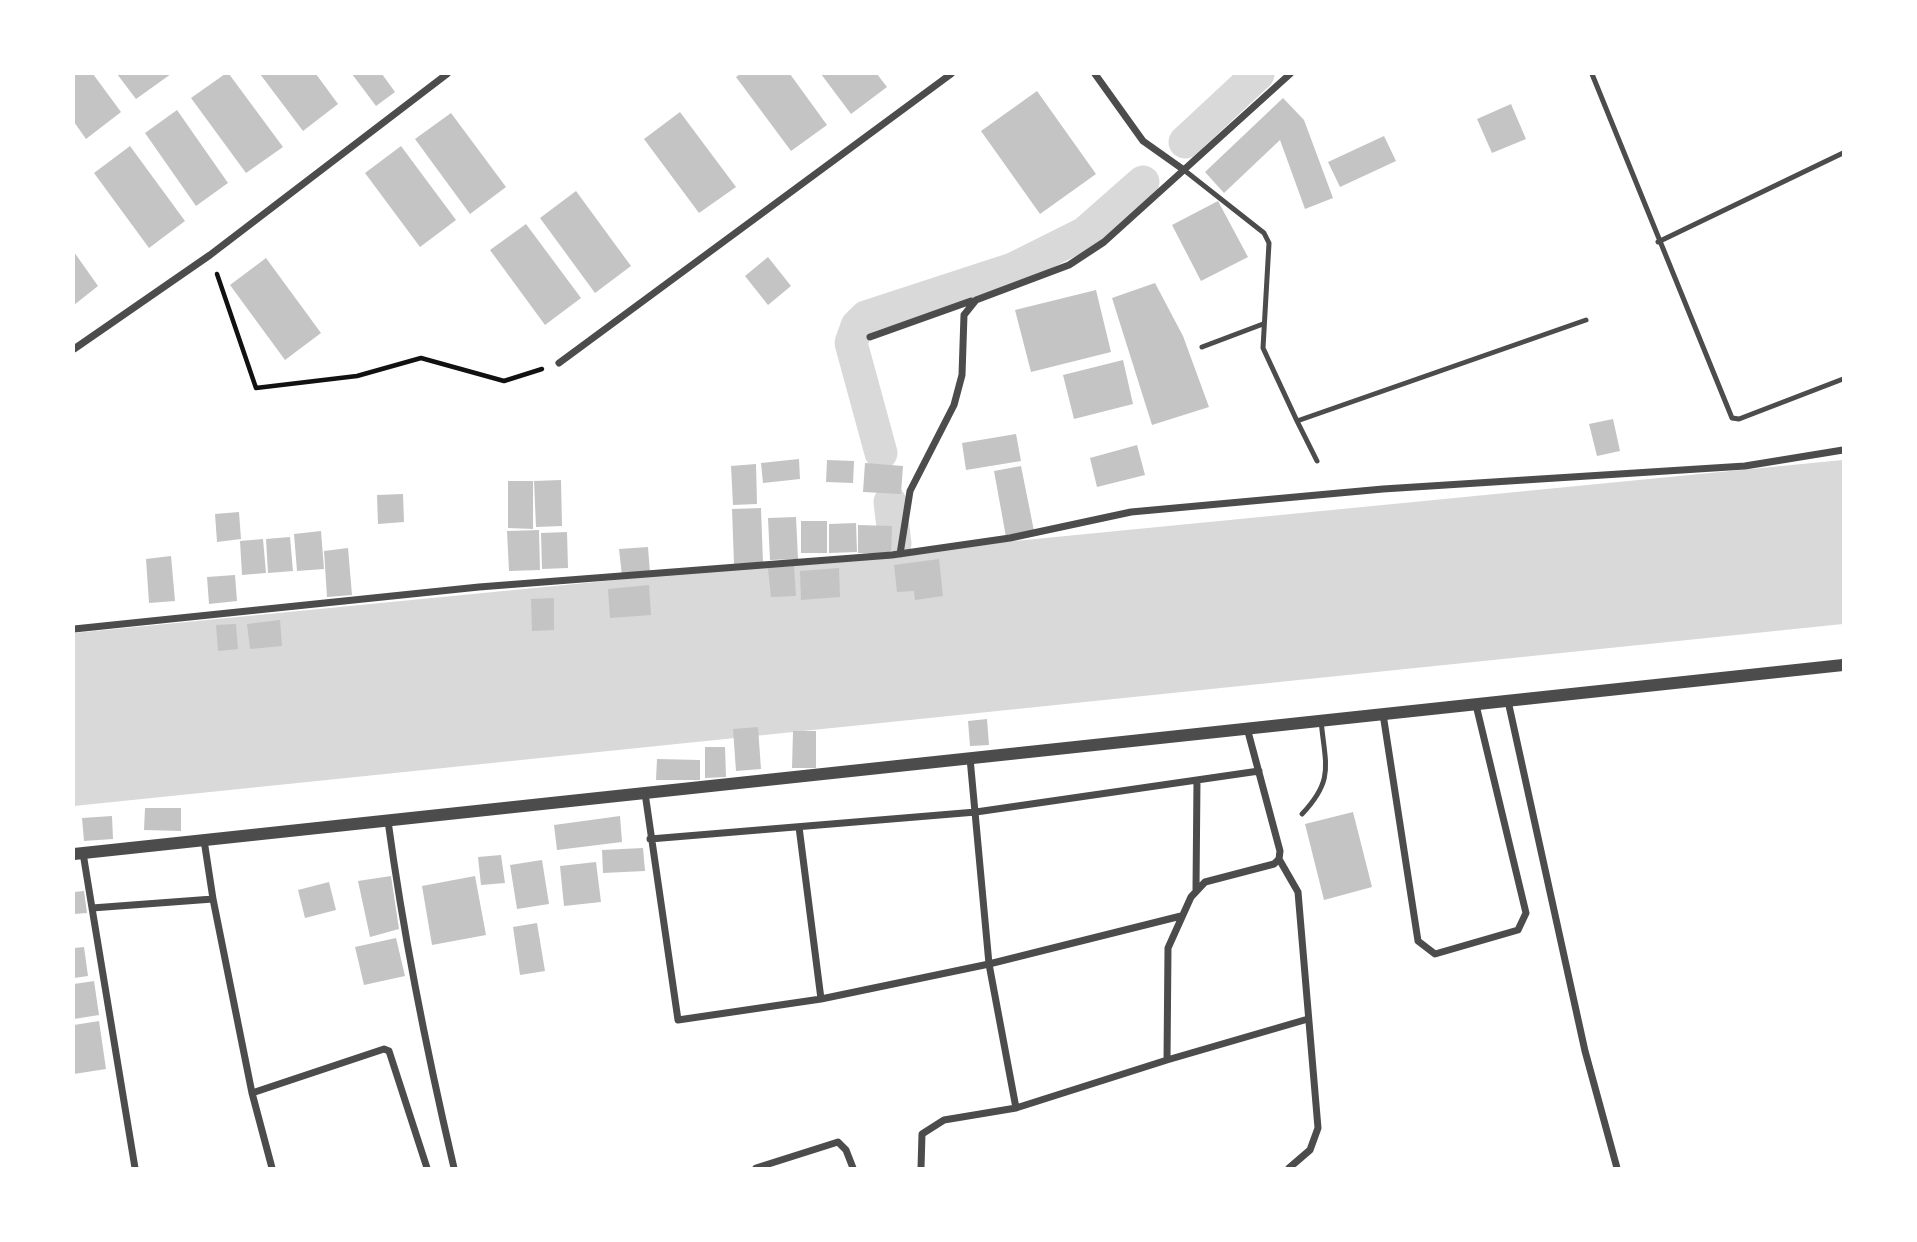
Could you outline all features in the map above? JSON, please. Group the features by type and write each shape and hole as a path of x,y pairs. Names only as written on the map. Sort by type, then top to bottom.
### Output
{"street":[{"path":"74,349 210,255 447,74"},
{"path":"559,363 951,74"},
{"path":"1095,74 1143,141 1184,170"},
{"path":"870,337 1069,265 1088,254 1290,74"},
{"path":"900,554 910,491 954,405 962,375 964,315 976,300"},
{"path":"74,629 466,589 629,578 805,560 900,554 1010,538 1131,512 1383,489 1745,466 1843,450"},
{"path":"135,1168 92,908 78,854 1843,665"},
{"path":"1508,701 1585,1051 1617,1168"},
{"path":"1383,714 1418,941 1435,954 1518,930 1526,914 1476,705"},
{"path":"1247,728 1280,851 1279,859 1298,892 1318,1128 1310,1150 1289,1168"},
{"path":"970,758 989,964 1016,1108"},
{"path":"650,839 975,812 1259,771"},
{"path":"1196,889 1197,780"},
{"path":"645,793 678,1020 821,999 989,964 1181,916"},
{"path":"388,821 401,922 454,1168"},
{"path":"799,827 821,999"},
{"path":"204,840 213,899 252,1093 272,1168"},
{"path":"1167,1060 1168,948 1196,889 1205,882 1274,864 1279,859"},
{"path":"92,908 213,899"},
{"path":"921,1168 922,1134 944,1120 1016,1108 1308,1019"},
{"path":"252,1093 384,1049 389,1051 427,1168"},
{"path":"756,1168 838,1142 846,1150 853,1168"}],"lane":[{"path":"1592,74 1658,242 1732,418 1739,419 1843,379"},
{"path":"1658,242 1843,153"},
{"path":"1184,170 1264,233 1269,243 1263,348 1317,461"},
{"path":"1297,421 1586,320"},
{"path":"1202,347 1264,324"},
{"path":"1302,814 1319,796 1326,780 1321,720"}],"path":[{"path":"210,255 256,388 356,376 421,358 504,381 559,363"}],"shaded area":[{"path":"1843,460 1843,624 74,806 74,633"}],"building":[{"path":"74,74 93,74 121,112 86,139 74,122"},
{"path":"117,74 171,74 136,99"},
{"path":"225,74 229,74 283,147 246,173 191,98"},
{"path":"260,74 316,74 338,104 303,131"},
{"path":"352,74 382,74 395,92 376,106"},
{"path":"740,74 790,74 827,125 791,151 736,77"},
{"path":"821,74 877,74 887,87 851,114"},
{"path":"1037,91 1096,174 1040,214 981,131"},
{"path":"1283,98 1304,120 1333,198 1305,209 1280,140 1224,193 1205,172"},
{"path":"1511,104 1526,139 1492,153 1477,119"},
{"path":"177,110 228,183 196,206 145,133"},
{"path":"680,112 736,187 699,213 644,139"},
{"path":"451,113 506,187 470,214 415,139"},
{"path":"1384,136 1396,161 1340,187 1328,162"},
{"path":"130,146 185,221 149,248 94,173"},
{"path":"401,146 456,220 420,247 365,173"},
{"path":"576,191 631,266 595,293 540,218"},
{"path":"1218,201 1248,257 1201,281 1172,225"},
{"path":"526,224 581,298 545,325 490,250"},
{"path":"74,252 98,286 74,305"},
{"path":"768,257 791,286 768,305 745,276"},
{"path":"266,258 321,333 285,360 230,285"},
{"path":"1155,283 1183,336 1209,407 1152,425 1112,298"},
{"path":"1096,290 1111,352 1031,372 1015,310"},
{"path":"1123,360 1133,404 1074,419 1063,375"},
{"path":"1613,419 1620,451 1597,456 1589,424"},
{"path":"1016,434 1021,461 966,470 962,443"},
{"path":"1137,445 1145,475 1097,487 1090,458"},
{"path":"799,459 800,479 763,483 761,463"},
{"path":"827,460 854,461 853,483 826,482"},
{"path":"865,463 903,466 901,494 863,492"},
{"path":"756,464 757,504 733,505 731,466"},
{"path":"1021,466 1034,531 1006,537 994,471"},
{"path":"561,480 562,526 536,527 534,481"},
{"path":"508,481 533,481 533,529 508,528"},
{"path":"403,494 404,522 378,524 377,495"},
{"path":"761,508 763,563 734,564 732,509"},
{"path":"239,512 241,539 217,542 215,514"},
{"path":"796,517 798,559 770,560 768,518"},
{"path":"801,521 827,521 827,553 801,553"},
{"path":"856,523 857,552 829,553 829,524"},
{"path":"858,525 892,526 891,554 858,553"},
{"path":"539,530 540,570 509,571 507,531"},
{"path":"321,531 324,569 297,571 294,534"},
{"path":"567,532 568,568 542,569 541,533"},
{"path":"290,537 293,571 268,573 266,539"},
{"path":"263,539 266,573 242,575 240,541"},
{"path":"648,547 650,573 622,576 619,549"},
{"path":"348,548 352,595 327,597 324,551"},
{"path":"171,556 175,601 149,603 146,559"},
{"path":"939,559 943,596 915,600 914,591 897,592 894,565"},
{"path":"794,566 796,596 771,597 768,568"},
{"path":"839,568 840,597 801,600 800,571"},
{"path":"235,575 237,601 209,604 207,577"},
{"path":"649,585 651,615 610,618 608,589"},
{"path":"554,598 554,630 532,631 531,599"},
{"path":"280,620 282,646 250,649 247,624"},
{"path":"236,624 238,649 218,651 216,625"},
{"path":"987,719 989,745 970,746 968,721"},
{"path":"758,727 761,769 736,771 733,729"},
{"path":"793,731 816,731 816,768 792,768"},
{"path":"705,747 725,747 726,777 705,778"},
{"path":"657,759 700,760 700,780 656,780"},
{"path":"145,808 181,808 181,831 144,830"},
{"path":"1353,812 1372,887 1324,900 1305,824"},
{"path":"112,816 113,839 84,841 82,818"},
{"path":"620,816 622,842 557,850 554,825"},
{"path":"643,848 645,871 603,873 602,850"},
{"path":"501,855 505,883 481,885 478,857"},
{"path":"542,860 549,904 517,909 510,865"},
{"path":"596,862 601,902 564,906 560,866"},
{"path":"391,876 399,929 370,937 358,881"},
{"path":"475,876 486,935 432,945 422,886"},
{"path":"329,882 336,910 305,918 298,890"},
{"path":"84,891 87,913 74,914 74,892"},
{"path":"537,923 545,971 520,975 513,927"},
{"path":"396,938 405,976 364,985 355,947"},
{"path":"84,947 88,976 74,978 74,948"},
{"path":"94,981 99,1015 74,1019 74,984"},
{"path":"99,1021 106,1069 74,1074 74,1025"}],"waterway":[{"path":"1185,142 1258,74"},
{"path":"881,453 851,343 857,326 866,317 1013,269 1085,233 1143,182"},
{"path":"890,502 895,544"}]}
